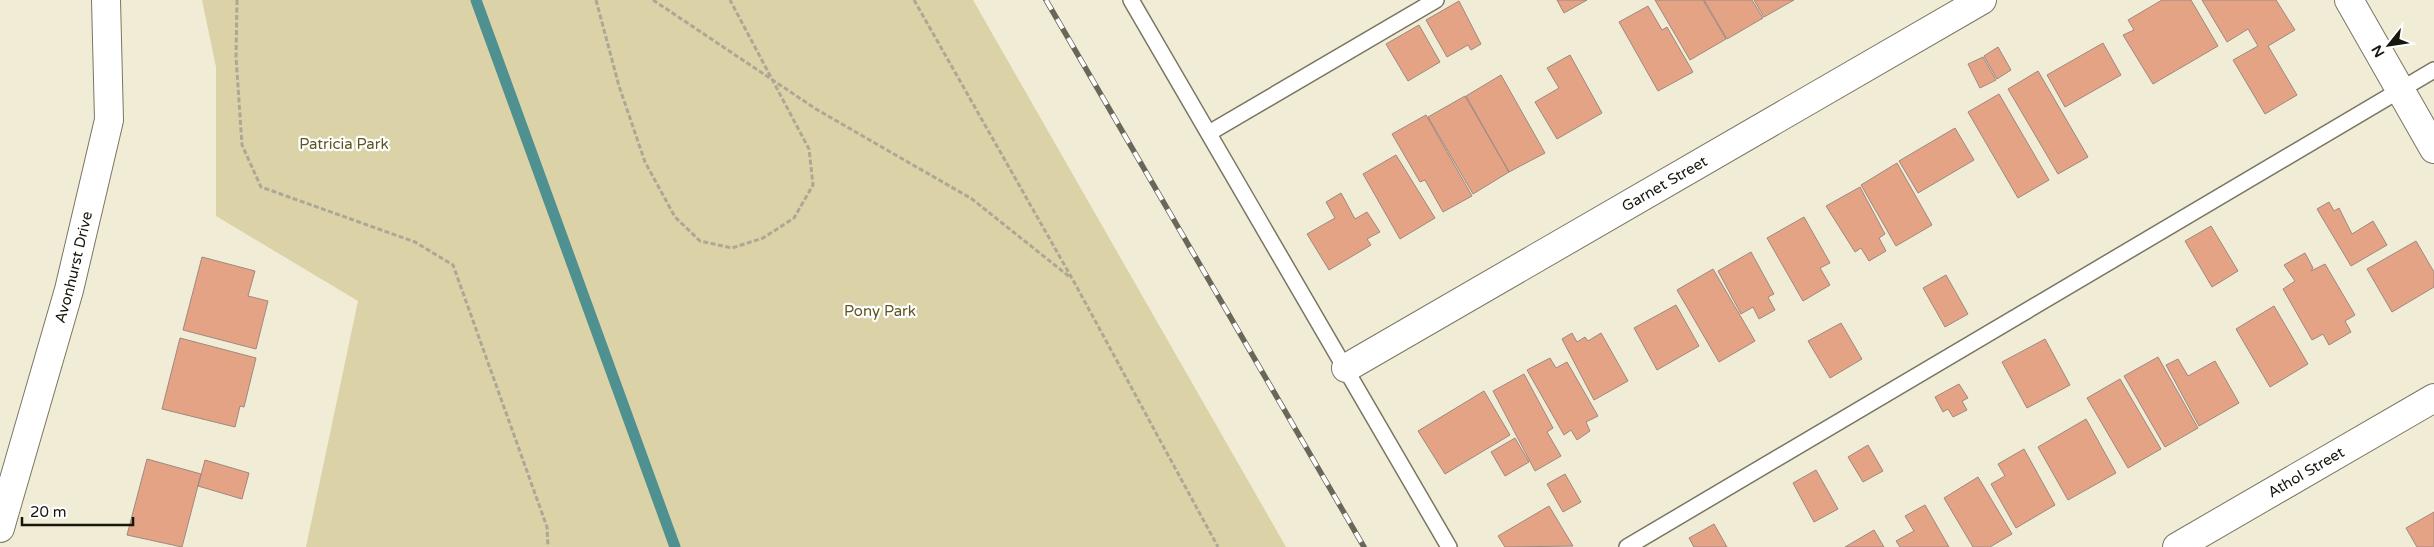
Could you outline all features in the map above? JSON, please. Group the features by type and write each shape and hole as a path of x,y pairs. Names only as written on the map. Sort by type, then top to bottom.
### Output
{"street":[{"name":"Avonhurst Drive","path":"0,528 69,290 109,120 106,0"},
{"name":"Garnet Street","path":"1346,368 1982,0"},
{"path":"2349,0 2434,149"},
{"name":"Athol Street","path":"2177,547 2434,398"}],"lane":[{"path":"1131,0 1449,547"},
{"path":"1209,133 1436,0"},
{"path":"1627,547 2434,70"}],"path":[{"path":"237,0 236,58 242,145 262,187 416,242 453,265 547,527 548,547"},
{"path":"596,0 619,86 645,162 676,217 700,241 732,248 763,238 794,218 813,185 809,148 730,0"},
{"path":"654,0 816,108 972,199 1073,280"},
{"path":"914,0 1073,280 1218,547"}],"green space":[{"path":"202,0 973,0 1286,547 306,547 358,301 216,216 216,67"}],"building":[{"path":"1557,0 1587,0 1564,13"},
{"path":"1655,0 1703,0 1726,39 1690,60"},
{"path":"1704,0 1752,0 1763,18 1727,39"},
{"path":"1754,0 1794,0 1764,17"},
{"path":"2162,0 2191,0 2218,46 2153,84 2123,35 2134,30 2128,20"},
{"path":"2202,0 2276,0 2295,30 2268,46 2297,95 2265,114 2233,60 2258,46 2248,29 2227,42"},
{"path":"1459,1 1481,44 1471,50 1468,45 1447,57 1426,20"},
{"path":"1648,6 1662,30 1667,27 1693,72 1658,91 1619,22"},
{"path":"1419,25 1440,62 1408,81 1386,44"},
{"path":"2103,43 2121,75 2065,107 2047,75"},
{"path":"1998,47 2011,70 1997,79 1984,56"},
{"path":"1570,55 1602,113 1557,139 1535,102 1559,88 1547,68"},
{"path":"1983,57 1996,80 1980,88 1968,64"},
{"path":"2038,71 2088,157 2058,174 2008,89"},
{"path":"1501,75 1545,153 1509,172 1466,96"},
{"path":"1999,94 2049,180 2018,198 1968,112"},
{"path":"1465,96 1509,172 1473,194 1428,117"},
{"path":"1426,115 1472,196 1443,212 1425,180 1420,182 1392,134"},
{"path":"1955,128 1974,160 1918,193 1899,161"},
{"path":"1396,155 1435,218 1400,239 1363,174"},
{"path":"1897,163 1932,225 1896,246 1861,185"},
{"path":"1860,187 1885,234 1879,238 1886,251 1869,261 1861,248 1855,252 1826,206"},
{"path":"1341,193 1355,219 1367,212 1380,232 1367,239 1371,245 1329,270 1307,234 1335,218 1326,202"},
{"path":"2329,202 2334,211 2339,208 2352,234 2373,221 2387,245 2351,266 2317,209"},
{"path":"1804,217 1830,263 1820,268 1830,285 1803,301 1767,238"},
{"path":"2211,226 2238,271 2212,287 2185,241"},
{"path":"2416,241 2434,272 2434,287 2392,312 2367,269"},
{"path":"1751,252 1774,294 1768,297 1775,310 1759,319 1753,307 1741,314 1718,271"},
{"path":"2305,253 2313,268 2311,271 2325,264 2355,315 2345,321 2351,332 2329,345 2323,334 2312,340 2283,289 2295,281 2284,265"},
{"path":"202,257 255,271 248,296 268,301 256,349 183,330"},
{"path":"1713,269 1755,341 1719,362 1677,290"},
{"path":"1946,275 1968,314 1945,327 1923,288"},
{"path":"1676,305 1699,346 1657,370 1634,328"},
{"path":"2274,306 2308,364 2270,387 2236,329"},
{"path":"1841,323 1862,359 1830,378 1808,341"},
{"path":"1572,333 1577,342 1585,337 1588,341 1601,333 1628,381 1594,400 1562,339"},
{"path":"180,338 256,358 244,407 240,406 235,427 162,409"},
{"path":"2045,339 2070,385 2027,408 2002,362"},
{"path":"2158,357 2198,428 2165,447 2124,376"},
{"path":"1550,358 1556,368 1567,362 1598,416 1586,422 1590,431 1577,440 1571,430 1564,435 1527,370"},
{"path":"2178,359 2188,376 2215,361 2239,403 2199,426 2166,365"},
{"path":"1524,374 1553,428 1547,432 1561,456 1535,471 1493,391"},
{"path":"2120,379 2161,449 2128,468 2087,398"},
{"path":"1959,384 1968,398 1962,401 1967,410 1953,417 1948,409 1943,412 1935,397"},
{"path":"1484,391 1510,435 1445,474 1418,431"},
{"path":"2086,419 2116,473 2068,500 2038,447"},
{"path":"1515,438 1529,462 1505,476 1491,452"},
{"path":"1868,445 1883,471 1863,482 1848,457"},
{"path":"2024,449 2055,505 2016,528 1991,484 2005,476 1998,464"},
{"path":"147,459 201,474 182,547 127,535"},
{"path":"205,460 249,473 242,499 198,486"},
{"path":"1816,470 1838,509 1814,522 1793,483"},
{"path":"1565,474 1581,502 1563,512 1547,484"},
{"path":"1978,477 2012,534 1990,547 1973,547 1944,498"},
{"path":"1925,505 1949,547 1900,547 1896,541 1914,531 1905,516"},
{"path":"1549,506 1573,546 1505,547 1498,536"},
{"path":"2434,512 2434,547 2417,547 2406,528"},
{"path":"1714,524 1727,547 1694,547 1689,538"},
{"path":"1874,530 1884,547 1845,547"}],"waterway":[{"path":"476,0 675,547"}],"railway":[{"path":"1046,0 1364,547"}],"park label":[{"name":"Patricia Park","path":"344,144"},
{"name":"Pony Park","path":"880,311"}]}
